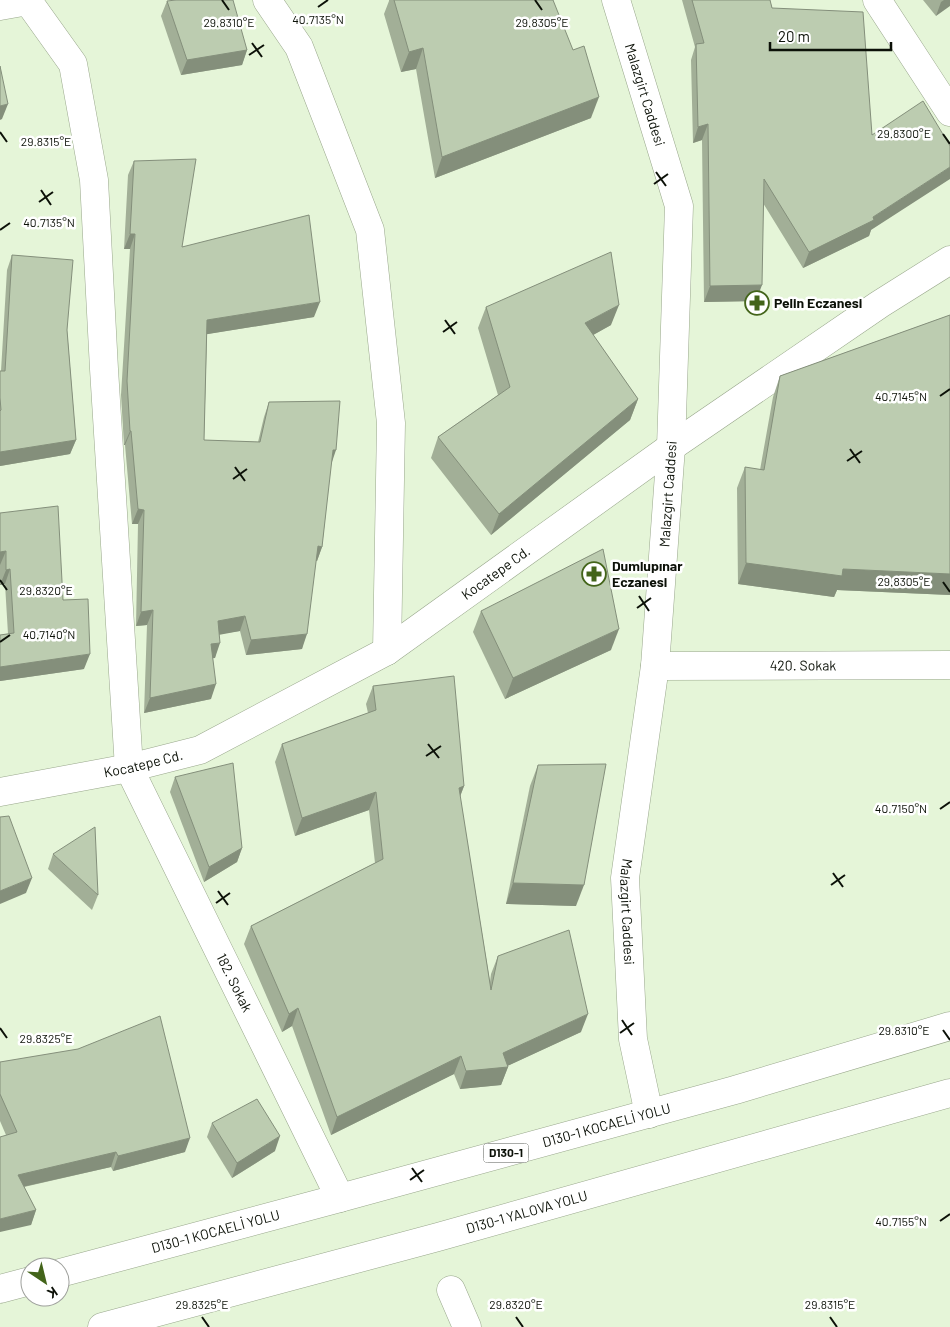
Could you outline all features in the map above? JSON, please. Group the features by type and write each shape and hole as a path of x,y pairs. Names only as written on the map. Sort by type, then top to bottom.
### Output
{"main road":[{"path":"267,0 299,47 370,230 391,423 387,652"},
{"name":"Malazgirt Caddesi","path":"616,0 679,206 671,447 656,666 625,878 633,1039 649,1114"},
{"path":"877,0 950,112"},
{"path":"0,6 28,1 73,64 94,180 129,768"},
{"name":"Kocatepe Cd.","path":"0,792 129,768 200,750 387,652 671,447 880,304 950,260"},
{"name":"420. Sokak","path":"656,666 950,665"},
{"name":"182. Sokak","path":"129,768 340,1198"},
{"name":"D130-1 KOCAELİ YOLU","path":"70,1270 649,1114 950,1026"},
{"name":"D130-1 YALOVA YOLU","path":"102,1327 438,1237 950,1094"},
{"path":"0,1289 20,1284"},
{"path":"451,1290 467,1327"}],"building":[{"path":"233,0 247,50 187,60 167,1"},
{"path":"394,0 553,0 573,50 584,46 599,97 442,157 423,48 409,52"},
{"path":"692,0 770,0 772,8 863,12 872,135 923,101 950,146 950,167 873,217 874,220 809,252 764,179 762,285 710,286 708,124 698,127 696,44 704,43"},
{"path":"0,66 8,104 0,106"},
{"path":"196,159 182,247 309,215 320,302 207,320 204,440 260,442 269,402 340,401 336,450 333,450 322,547 318,546 307,634 251,640 245,616 218,621 220,643 211,644 216,684 150,698 153,610 141,612 144,510 138,509 127,381 135,234 130,234 134,161"},
{"path":"611,252 619,305 585,323 638,399 499,514 438,437 510,387 486,307"},
{"path":"12,255 73,260 67,330 76,440 0,452 0,371 5,371"},
{"path":"950,315 950,574 843,569 842,576 746,563 745,467 764,470 780,376"},
{"path":"58,506 63,600 88,599 90,654 0,667 0,635 14,633 10,569 6,570 6,551 0,552 0,513"},
{"path":"603,549 619,629 513,678 481,611"},
{"path":"454,676 464,786 459,788 491,990 498,956 569,930 588,1014 503,1053 508,1067 466,1071 461,1056 337,1117 298,1008 289,1014 251,926 383,859 376,792 302,818 282,744 376,710 373,686"},
{"path":"233,763 242,848 209,867 175,777"},
{"path":"606,764 584,885 513,883 538,765"},
{"path":"9,816 32,878 0,891 0,817"},
{"path":"95,827 98,895 53,854"},
{"path":"160,1016 190,1138 118,1156 116,1152 18,1175 36,1210 0,1219 0,1137 17,1132 0,1094 0,1062 78,1049"},
{"path":"257,1099 280,1136 237,1163 212,1123"}],"place":[{"name":"Pelin Eczanesi","path":"757,303"},
{"name":"Dumlupınar Eczanesi","path":"594,574"}]}
